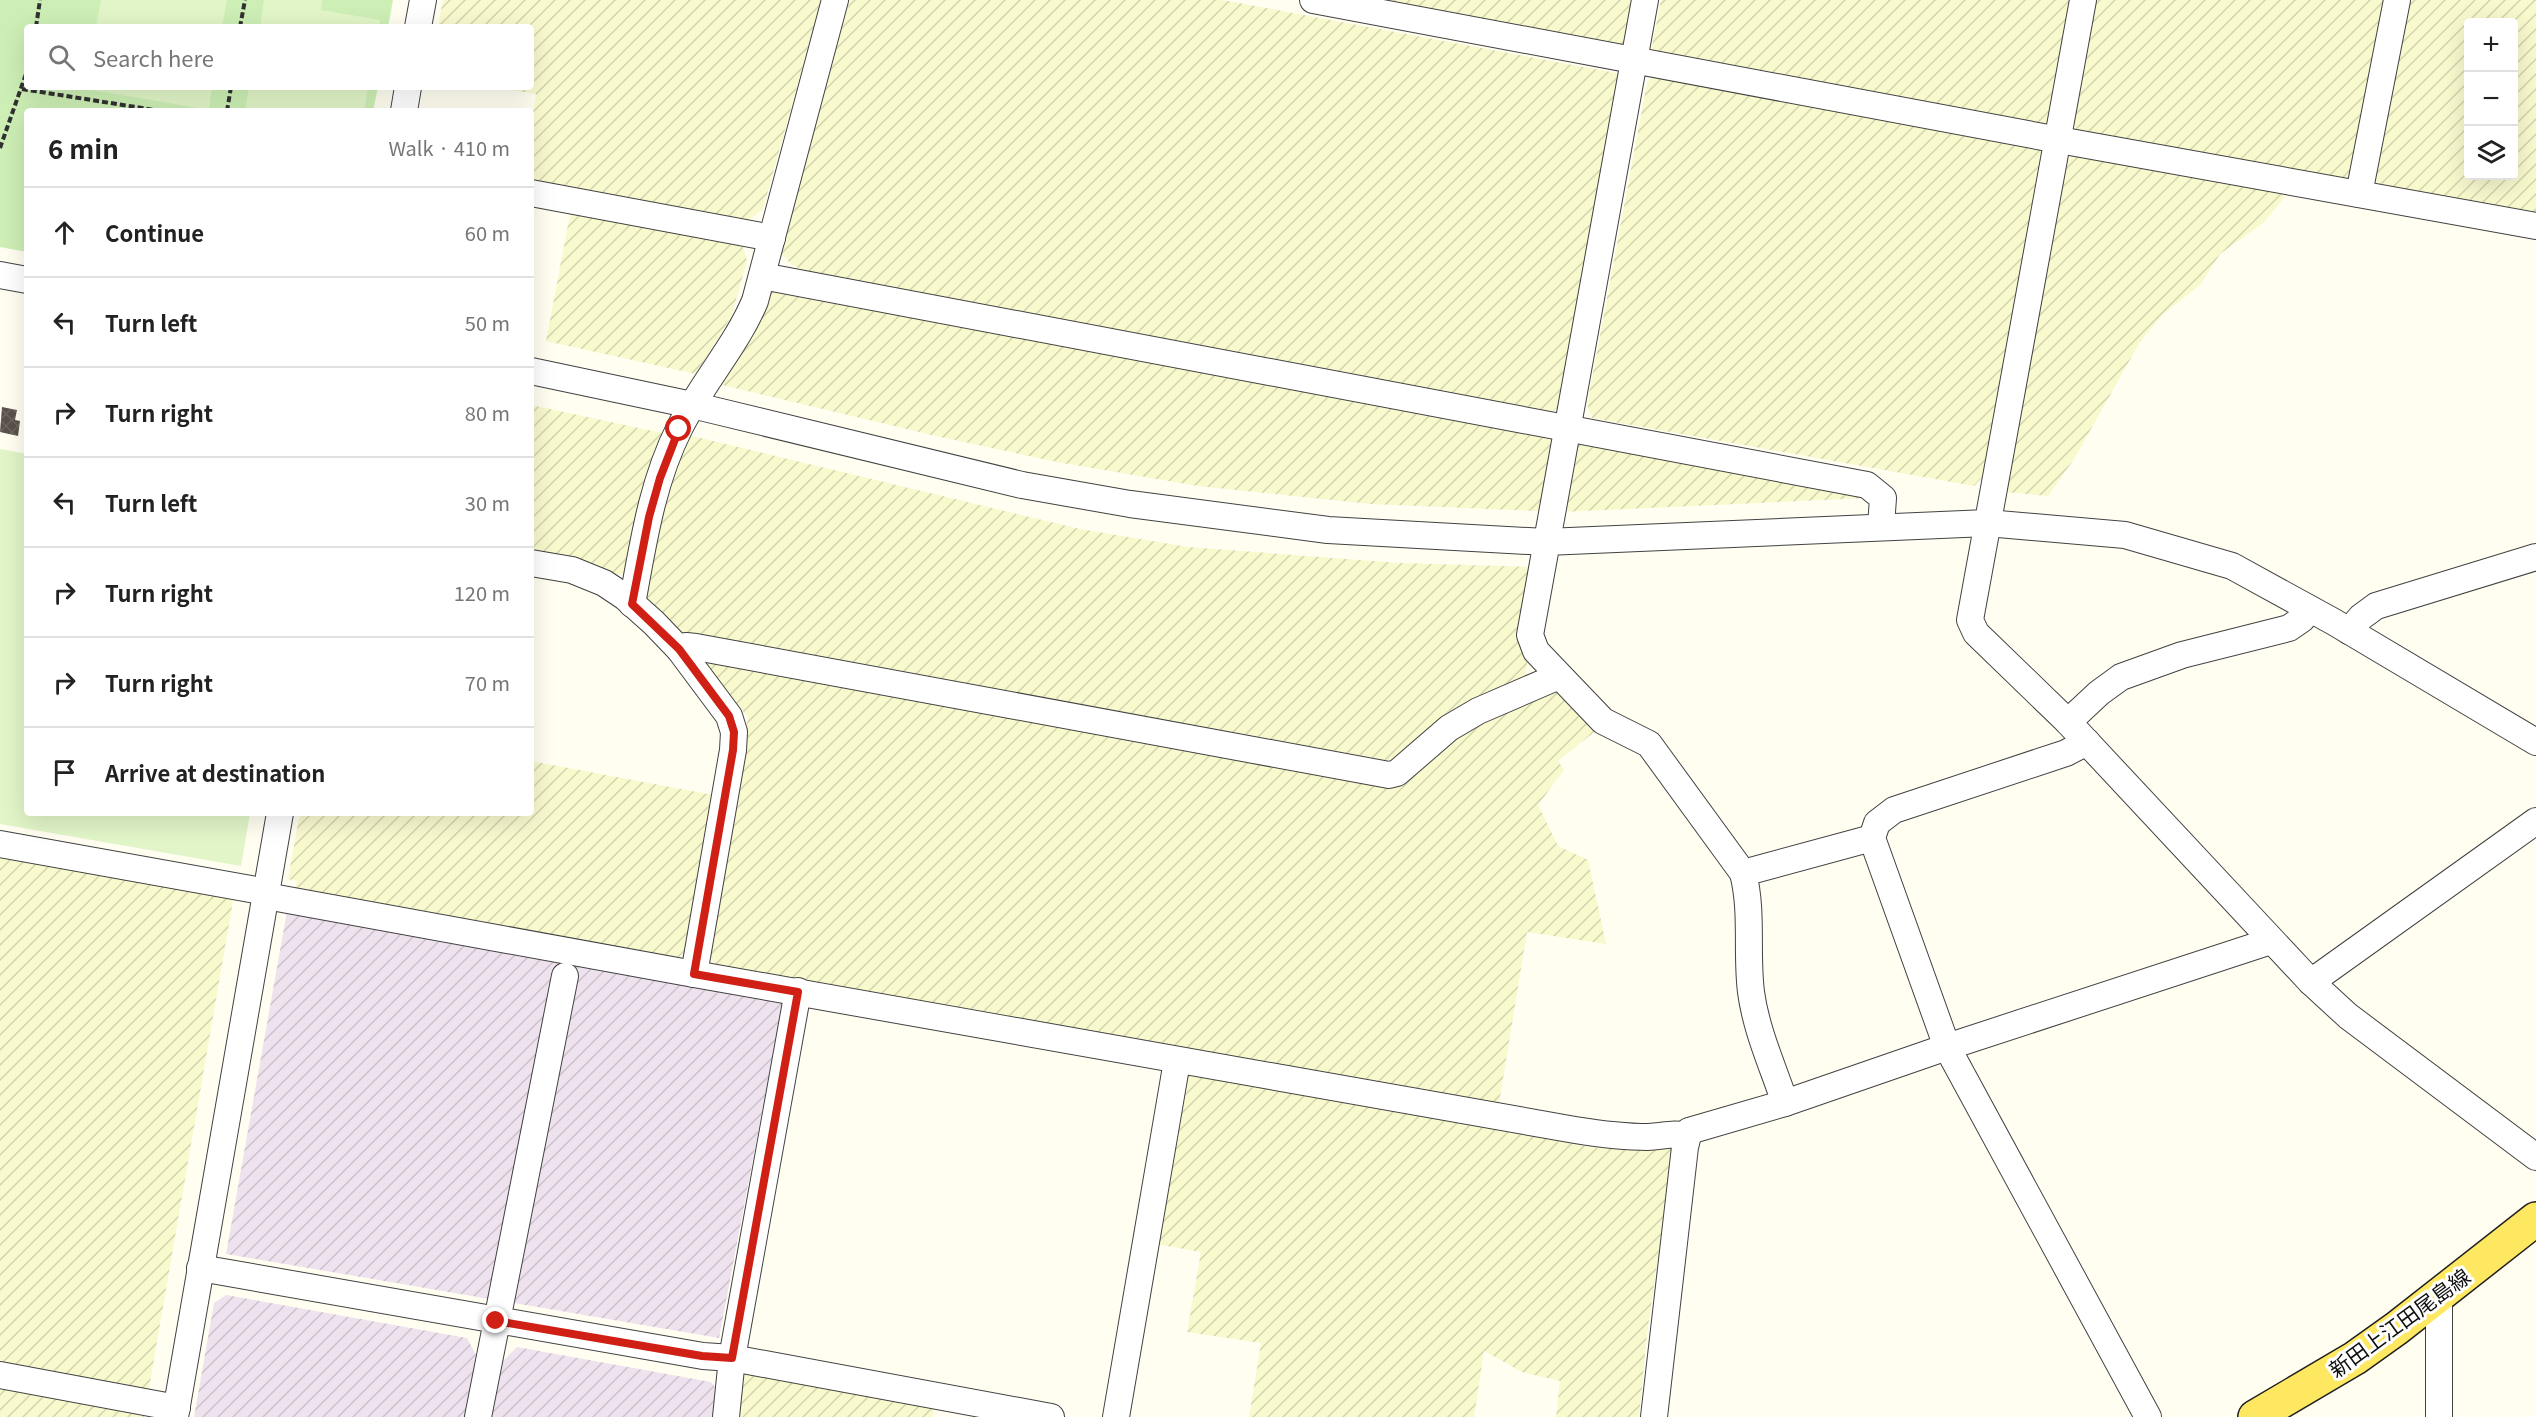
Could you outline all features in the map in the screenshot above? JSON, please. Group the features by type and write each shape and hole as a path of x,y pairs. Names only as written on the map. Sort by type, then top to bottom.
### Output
{"main road":[{"name":"新田上江田尾島線","path":"2255,1417 2355,1358 2536,1219"}],"street":[{"path":"419,24 423,0"},
{"path":"632,604 649,517 660,478 679,429 748,318 762,276 836,0"},
{"path":"1313,0 2059,141 2536,226"},
{"path":"1645,0 1530,635 1536,651 1603,721 1649,744 1743,873 1748,894 1752,995 1759,1028 1785,1103"},
{"path":"2083,0 1970,620 1976,633 2068,722 2311,982 2348,1016 2536,1157"},
{"path":"2359,194 2397,0"},
{"path":"404,108 408,90"},
{"path":"534,194 772,238"},
{"path":"0,275 24,279"},
{"path":"762,276 1867,485 1883,498 1881,526"},
{"path":"534,372 692,405 1022,484 1130,504 1328,530 1546,542 1987,523 2125,535 2232,566 2349,631 2536,742"},
{"path":"2349,631 2361,617 2376,606 2536,557"},
{"path":"534,564 572,570 604,583 632,604 679,649 729,716 734,732 733,750 694,974"},
{"path":"2068,722 2099,693 2121,677 2182,654 2289,628 2302,619 2310,609"},
{"path":"679,649 686,646 708,649 1389,775 1397,773 1449,728 1478,711 1558,676"},
{"path":"2087,742 2066,753 1894,810 1877,824 1872,838 1947,1047 2148,1417"},
{"path":"0,1375 176,1412 279,816"},
{"path":"2311,982 2536,822"},
{"path":"1743,873 1872,838"},
{"path":"0,844 694,974 1601,1135 1653,1137 1677,1134 1687,1136"},
{"path":"1654,1417 1687,1136 1693,1129 1785,1103 1947,1047 2271,941"},
{"path":"478,1417 565,976"},
{"path":"726,1417 732,1358 798,992"},
{"path":"1116,1417 1177,1061"},
{"path":"200,1268 702,1356 732,1358 1052,1417"},
{"path":"2439,1295 2439,1417"}],"path":[{"path":"36,24 40,0"},
{"path":"241,24 245,0"},
{"path":"0,148 24,82"},
{"path":"28,90 142,108"},
{"path":"228,108 230,90"}],"shaded area":[{"path":"287,911 783,1001 719,1338 226,1254"},
{"path":"226,1295 467,1338 476,1355 504,1360 517,1347 711,1382 720,1393 716,1417 194,1417 214,1303"}],"green space":[{"path":"0,0 393,0 389,24 24,24 24,90 377,90 374,108 24,108 24,251 0,247"},
{"path":"101,0 227,0 223,24 97,24"},
{"path":"264,0 322,0 321,10 380,20 379,24 260,24"},
{"path":"443,0 821,0 763,209 749,220 534,180 534,108 536,94 511,90 534,90 534,24 439,24"},
{"path":"850,0 1223,0 1616,73 1622,81 1562,404 1552,412 809,274 791,264 779,248"},
{"path":"1359,0 1635,0 1627,41 1619,48"},
{"path":"1661,0 2073,0 2051,120 2042,126 1651,51"},
{"path":"2094,0 2385,0 2351,175 2346,179 2084,133 2075,128 2072,120"},
{"path":"2404,0 2536,0 2536,216 2379,186 2372,175"},
{"path":"1653,77 2040,145 2044,154 1983,477 1974,486 1592,418 1587,405 1647,83"},
{"path":"92,90 212,90 209,108 197,108"},
{"path":"248,90 368,90 364,108 246,108"},
{"path":"2076,153 2289,192 2263,223 2220,254 2200,285 2162,315 2140,342 2074,459 2048,496 2004,492 2066,161"},
{"path":"571,209 734,239 743,247 747,261 731,317 696,374 546,341"},
{"path":"773,291 1548,433 1554,440 1543,507 1537,511 1371,504 1198,486 1057,462 718,384 763,297"},
{"path":"534,406 667,434 631,574 613,574 534,554"},
{"path":"684,434 1080,529 1188,547 1400,563 1532,567 1527,600 1522,606 1529,654 1525,678 1479,695 1448,712 1391,761 673,632 643,595 660,506"},
{"path":"1581,440 1867,491 1868,498 1561,512 1573,443"},
{"path":"0,449 24,453 24,816 249,816 241,866 0,824"},
{"path":"699,659 1400,785 1475,722 1555,689 1598,729 1558,761 1564,770 1538,805 1558,846 1588,860 1606,944 1527,932 1498,1109 715,965 708,954 748,717"},
{"path":"534,762 713,795 685,951 676,960 295,889 297,881 288,879 299,816 534,816"},
{"path":"0,855 234,895 144,1417 0,1417"},
{"path":"1193,1071 1589,1147 1621,1150 1674,1145 1647,1334 1639,1417 1556,1417 1560,1381 1522,1372 1484,1351 1474,1417 1249,1417 1261,1343 1187,1332 1201,1252 1156,1244 1185,1076"},
{"path":"749,1370 935,1403 933,1417 733,1417 738,1377"}],"building":[{"path":"2,407 17,410 15,420 20,421 18,436 0,432"}],"route":[{"path":"496,1321 702,1356 732,1358 798,992 694,974 733,750 734,732 729,716 679,649 632,604 649,517 660,478 679,429"}]}
